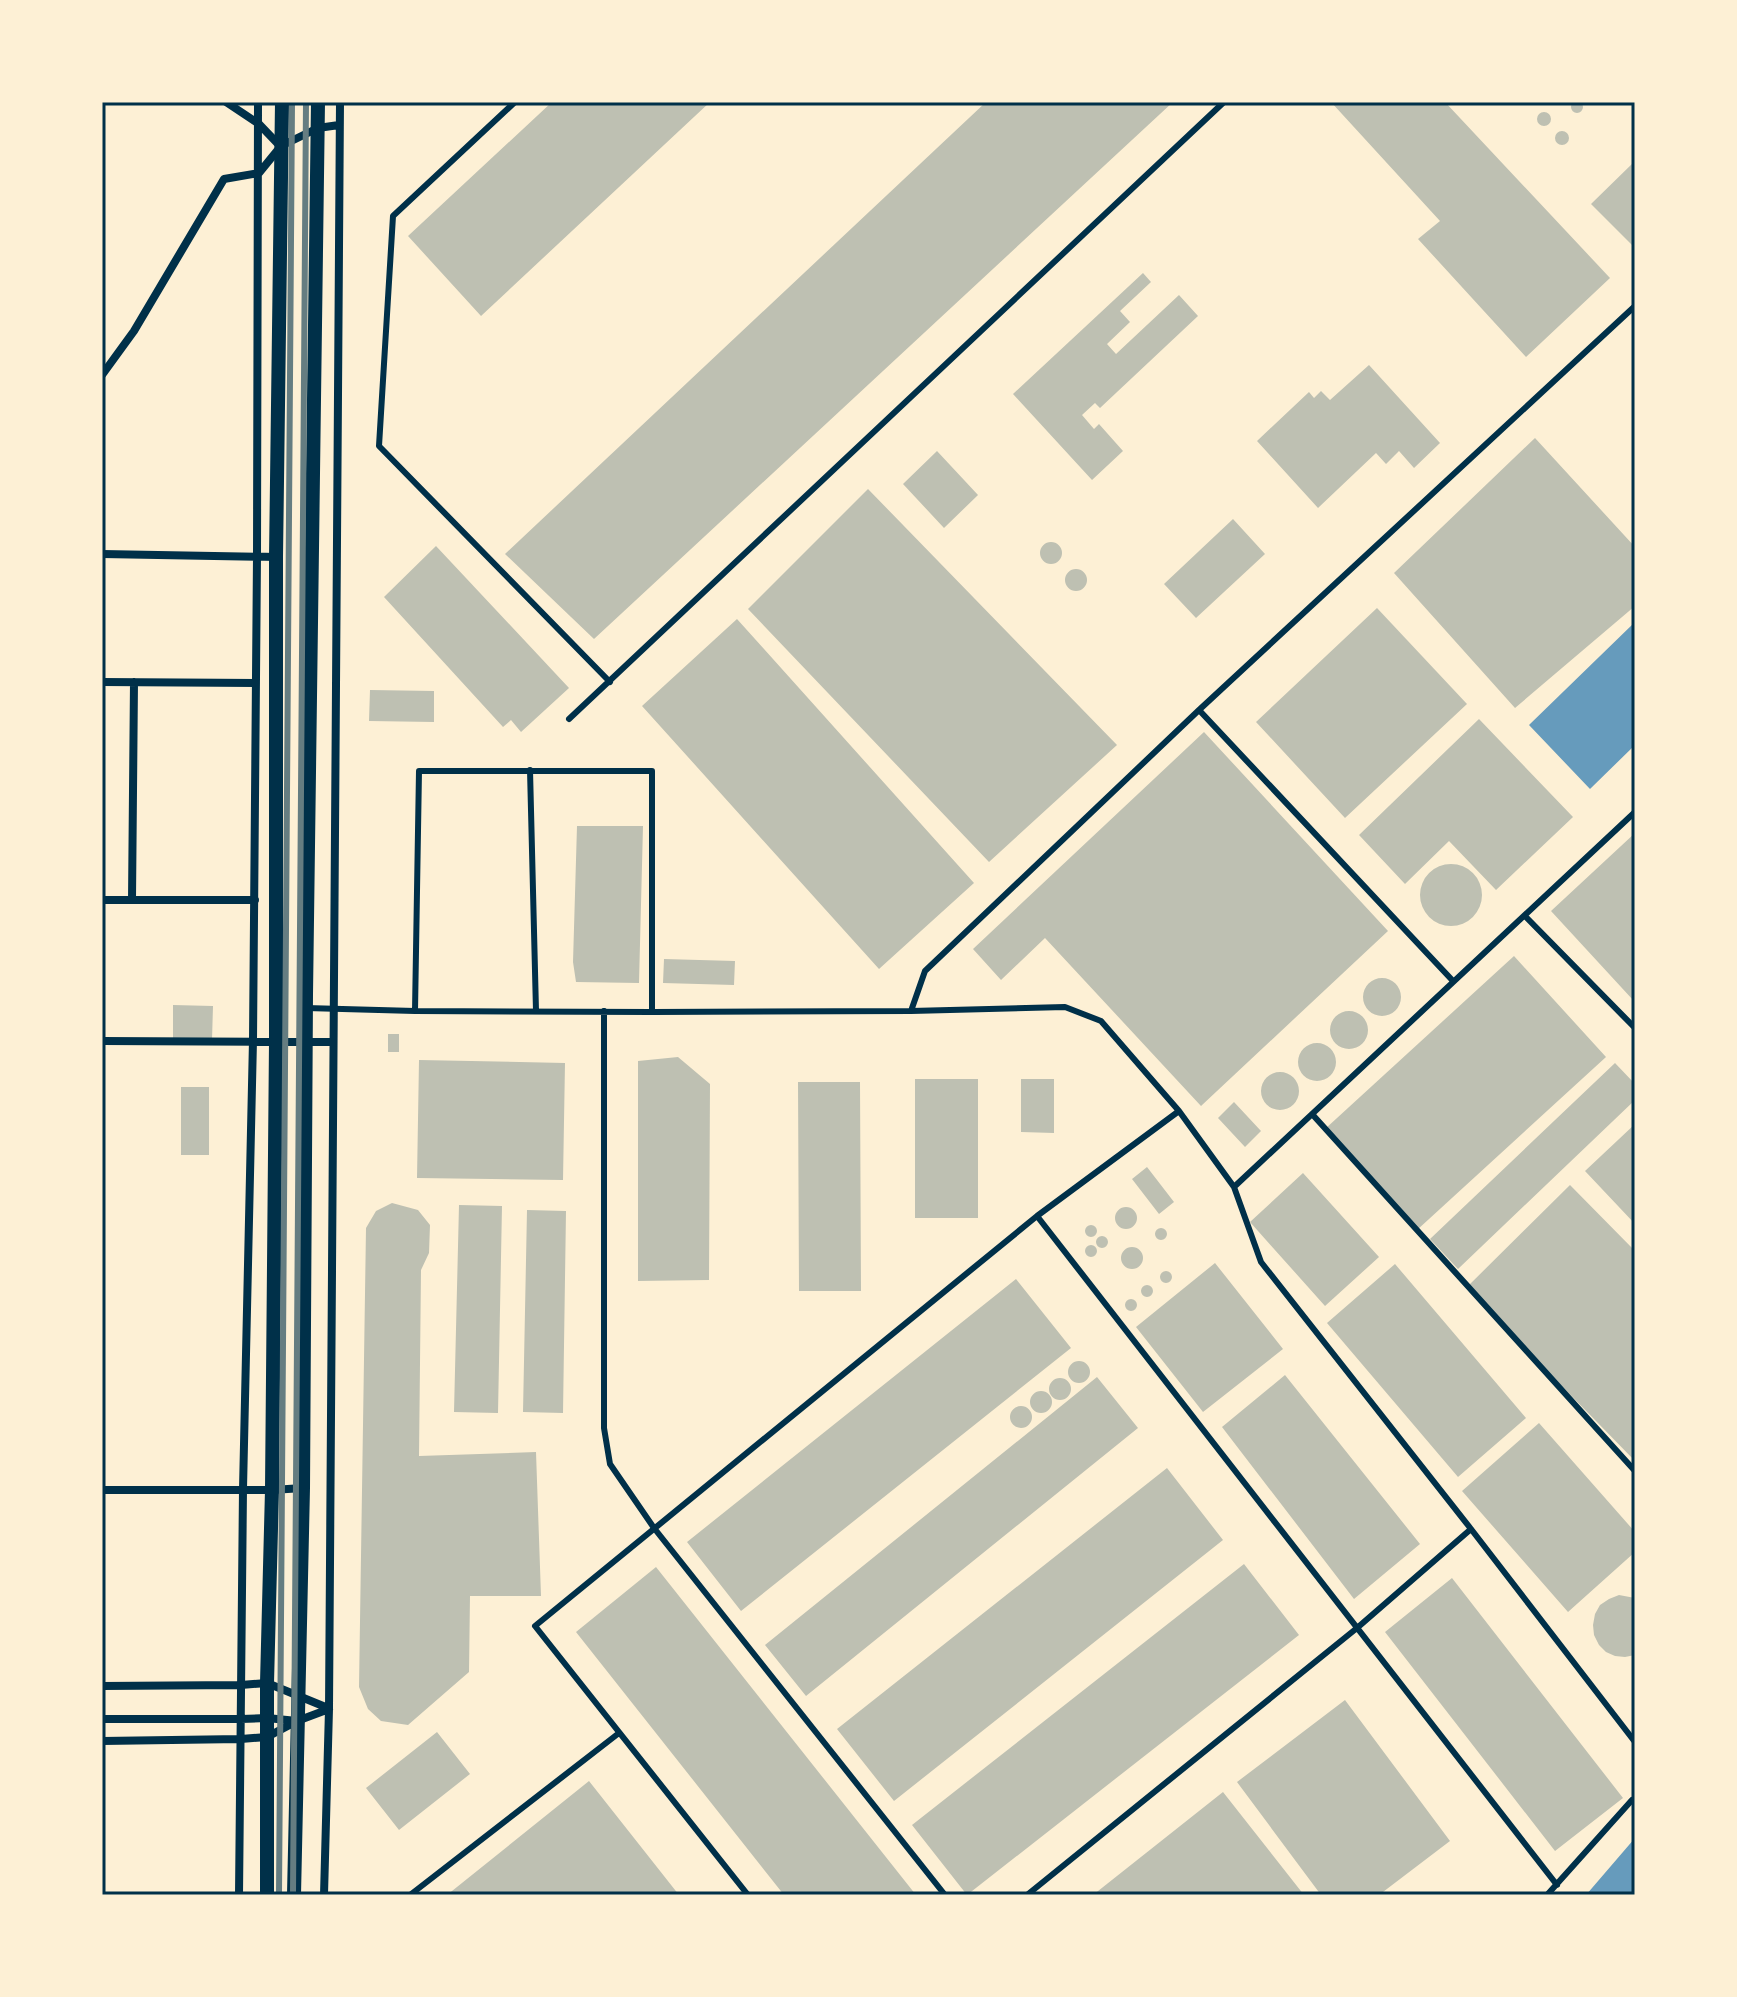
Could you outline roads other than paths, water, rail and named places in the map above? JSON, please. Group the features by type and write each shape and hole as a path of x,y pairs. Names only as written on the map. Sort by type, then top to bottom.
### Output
{"street":[{"path":"226,102 259,124 281,146"},
{"path":"239,1895 243,1489 255,900 258,102"},
{"path":"267,1895 282,102"},
{"path":"294,1895 303,1488 318,102"},
{"path":"324,1895 329,1709 340,102"},
{"path":"102,375 134,331 224,179 259,173 281,146 318,128 339,125"},
{"path":"102,554 276,557"},
{"path":"102,682 256,683"},
{"path":"132,900 134,682"},
{"path":"102,900 255,900"},
{"path":"102,1041 333,1042"},
{"path":"102,1490 303,1488"},
{"path":"102,1686 267,1683 329,1709"},
{"path":"102,1741 267,1737 329,1709"},
{"path":"102,1719 267,1718 297,1721"}],"lane":[{"path":"515,102 393,216 379,446 610,682"},
{"path":"569,719 1224,102"},
{"path":"911,1011 925,971 1199,710 1635,306"},
{"path":"1199,710 1453,981"},
{"path":"415,1011 419,771 530,770 652,771 652,1012"},
{"path":"530,770 536,1011"},
{"path":"1234,1187 1635,812"},
{"path":"1525,916 1635,1028"},
{"path":"306,1008 652,1012 1065,1007 1101,1021 1179,1111 1234,1187 1261,1262 1635,1742"},
{"path":"604,1011 604,1428 610,1464 654,1528 945,1895"},
{"path":"748,1895 535,1626 1037,1216 1179,1111"},
{"path":"1312,1114 1635,1471"},
{"path":"1037,1216 1557,1885"},
{"path":"1027,1895 1357,1628 1471,1529"},
{"path":"410,1895 619,1733"},
{"path":"1547,1895 1632,1800"}],"water":[{"path":"1635,622 1635,745 1590,789 1529,725"},
{"path":"1635,1838 1635,1895 1586,1895"}],"railway":[{"path":"279,1895 292,102"},
{"path":"293,1895 306,102"}]}
